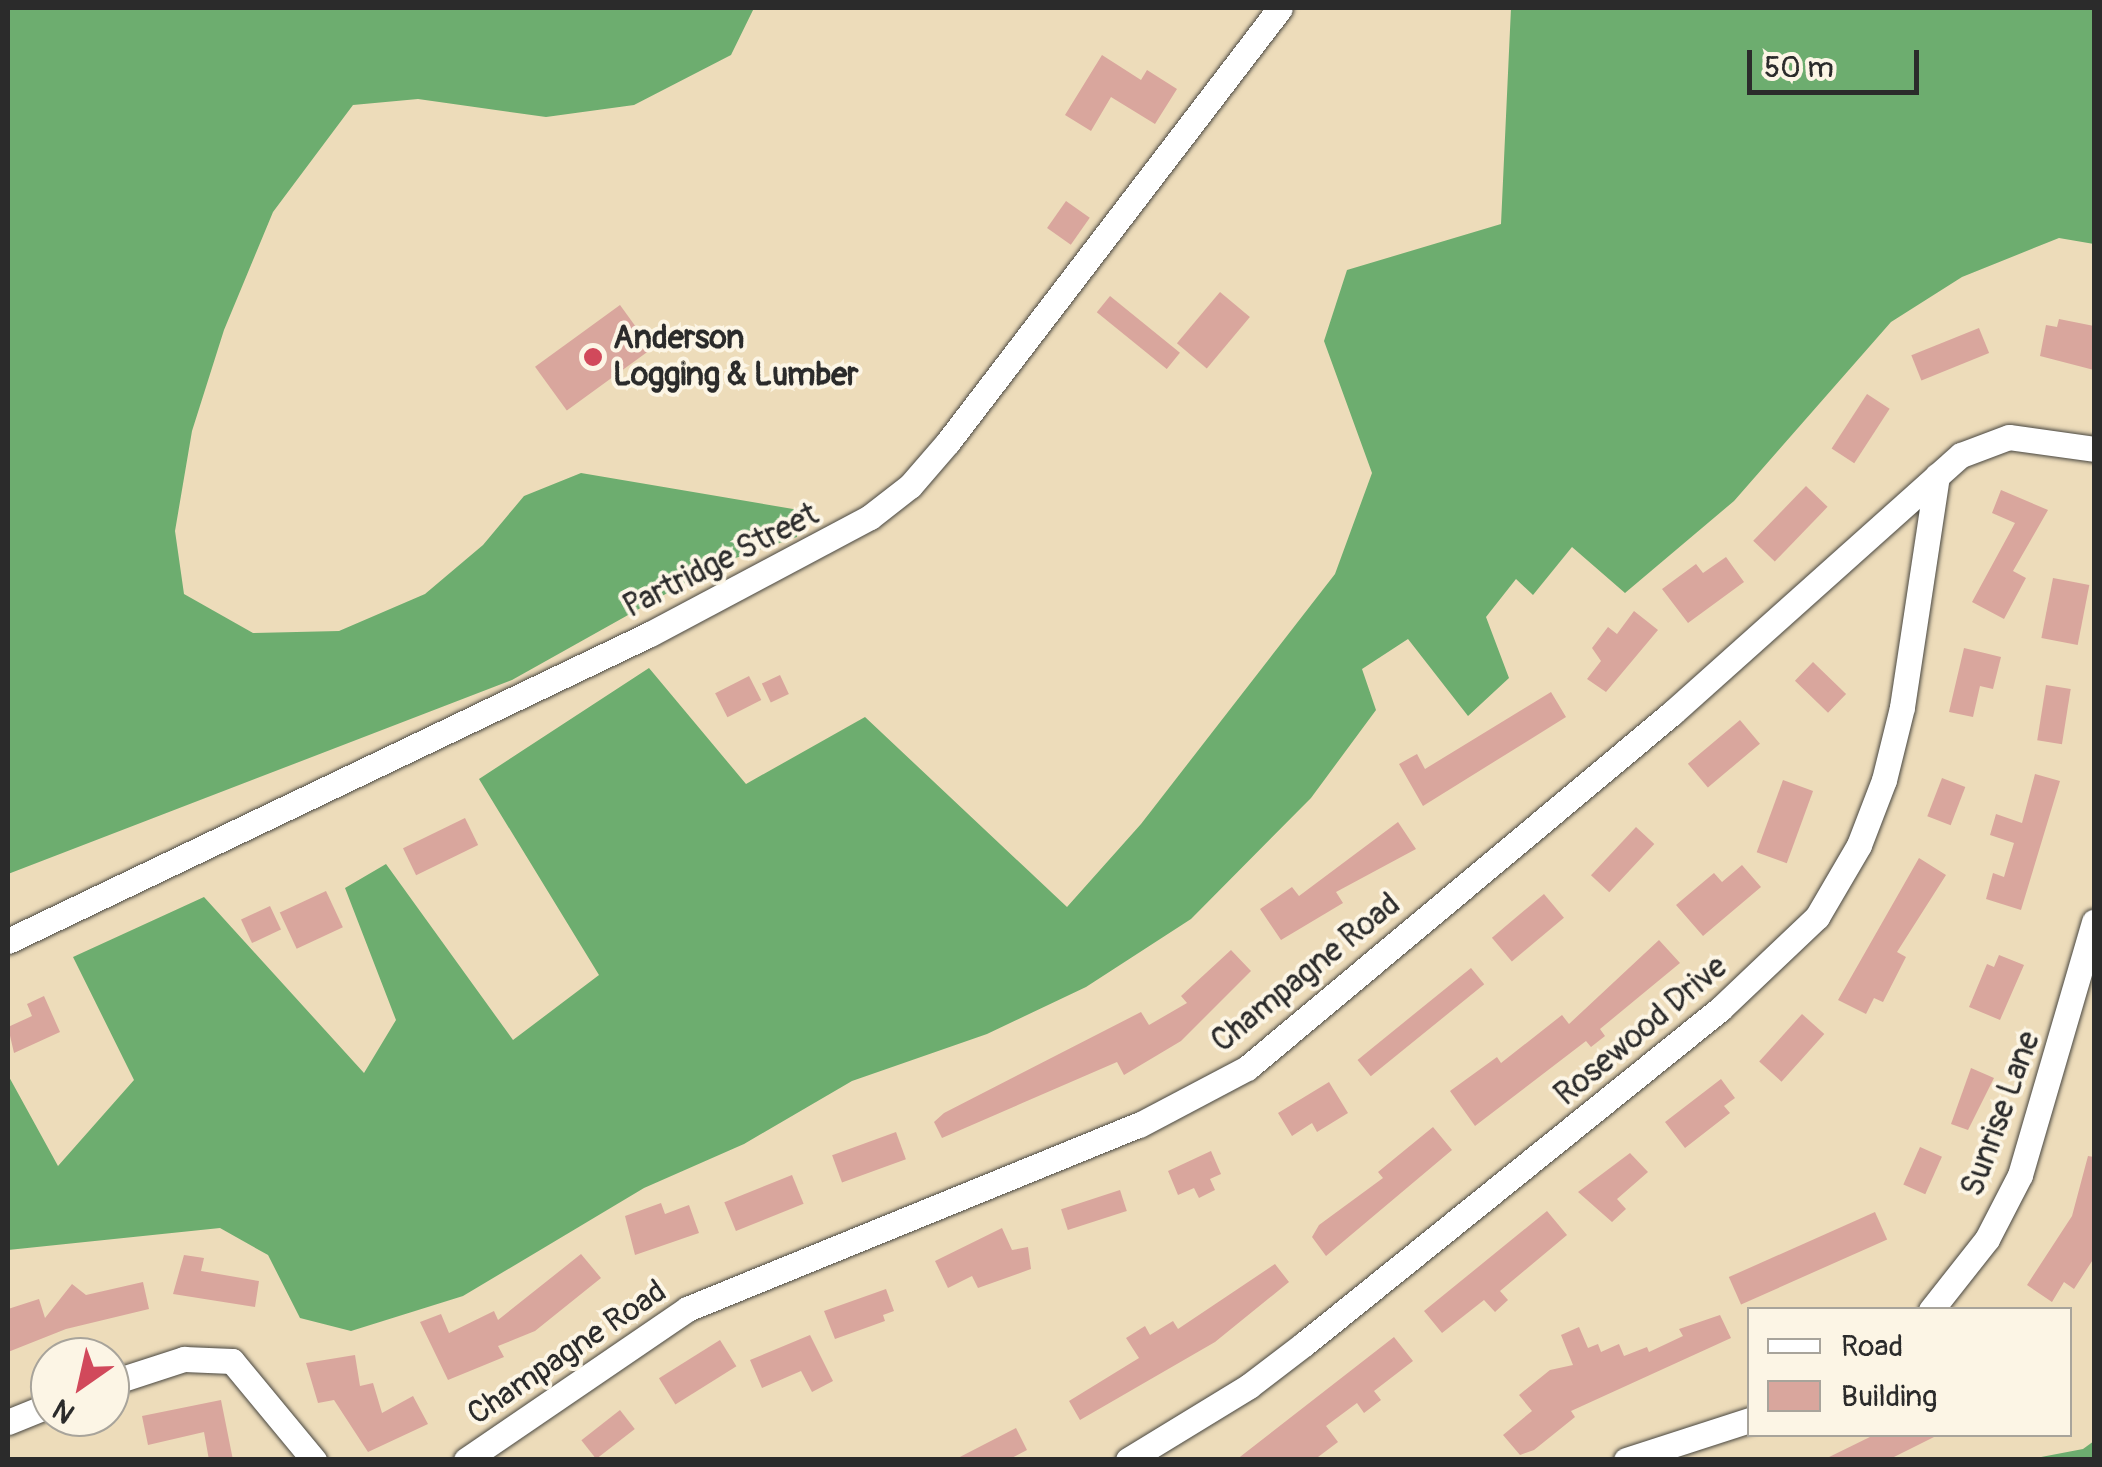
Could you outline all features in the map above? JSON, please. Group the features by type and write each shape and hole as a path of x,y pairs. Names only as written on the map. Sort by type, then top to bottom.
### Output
{"street":[{"name":"Partridge Street","path":"8,941 650,634 870,517 910,486 948,442 1280,8"},
{"name":"Champagne Road","path":"466,1460 686,1309 1139,1126 1247,1068 1672,713 1937,476 1976,446 2009,438 2094,450"},
{"name":"Rosewood Drive","path":"1128,1460 1296,1351 1720,1009 1817,917 1860,845 1884,780 1902,708 1937,476"},
{"name":"Sunrise Lane","path":"1933,1307 1978,1253 2020,1175 2094,922"},
{"path":"130,1377 184,1359 232,1361 314,1460"},
{"path":"1626,1460 1747,1421"}],"green space":[{"path":"8,8 754,8 731,55 634,105 546,117 418,99 353,105 273,212 224,330 192,431 175,531 184,594 253,633 339,631 425,594 483,545 524,496 581,473 799,510 797,537 721,563 512,680 8,874"},
{"path":"1511,8 2094,8 2094,244 2059,238 1962,277 1891,322 1734,501 1625,593 1572,547 1533,595 1516,579 1486,617 1509,678 1468,716 1408,639 1362,669 1376,710 1311,798 1191,919 1086,987 987,1034 852,1081 744,1144 644,1188 463,1296 351,1331 300,1318 268,1255 220,1228 8,1250 8,1075 58,1166 134,1080 73,957 204,897 364,1073 396,1020 345,888 386,864 513,1040 599,975 479,779 649,668 746,784 865,717 1067,907 1141,824 1335,574 1372,473 1324,341 1347,270 1501,224"},
{"path":"2094,1441 2094,1459 2031,1459 2083,1449"}],"building":[{"path":"1102,55 1141,80 1147,70 1177,89 1155,124 1111,97 1091,131 1065,115"},
{"path":"1066,201 1090,218 1071,245 1047,228"},
{"path":"1220,292 1250,317 1207,368 1177,343"},
{"path":"1110,296 1180,353 1167,369 1097,312"},
{"name":"Anderson Logging & Lumber","path":"620,305 652,349 567,410 535,367"},
{"path":"2059,319 2094,326 2094,370 2040,356 2046,325 2057,327"},
{"path":"1979,328 1989,353 1921,380 1911,355"},
{"path":"1867,394 1890,409 1854,463 1832,449"},
{"path":"1806,486 1828,507 1775,562 1753,541"},
{"path":"2001,490 2048,510 2013,571 2026,578 2004,619 1972,602 2015,523 1992,513"},
{"path":"1726,557 1744,582 1688,623 1662,589 1696,564 1703,573"},
{"path":"2053,578 2089,585 2078,645 2041,638"},
{"path":"1634,611 1658,630 1606,692 1587,679 1601,661 1592,648 1608,627 1617,634"},
{"path":"1964,648 2001,657 1993,689 1980,686 1973,717 1949,712"},
{"path":"1813,662 1846,694 1828,713 1795,681"},
{"path":"780,675 789,694 771,702 762,683"},
{"path":"749,676 761,700 727,717 715,693"},
{"path":"2046,685 2071,689 2062,744 2037,740"},
{"path":"1551,692 1566,717 1423,806 1399,764 1417,754 1425,769"},
{"path":"1740,720 1760,744 1708,787 1688,764"},
{"path":"2035,774 2060,781 2021,910 1986,899 1993,873 2004,877 2014,843 1990,835 1996,814 2022,823"},
{"path":"1942,778 1965,787 1951,825 1927,816"},
{"path":"1783,780 1813,791 1787,863 1757,852"},
{"path":"465,818 478,845 416,875 403,848"},
{"path":"1398,822 1416,849 1336,892 1343,903 1281,940 1260,909 1292,887 1299,896"},
{"path":"1636,827 1654,844 1609,892 1591,875"},
{"path":"1919,858 1946,875 1897,952 1906,957 1883,1002 1874,998 1866,1014 1838,1000"},
{"path":"1742,865 1761,887 1703,936 1676,905 1714,873 1722,882"},
{"path":"326,891 343,927 297,949 280,913"},
{"path":"1544,894 1564,918 1512,961 1492,938"},
{"path":"270,906 281,930 252,943 241,920"},
{"path":"1659,940 1680,963 1600,1029 1605,1036 1591,1047 1586,1041 1475,1126 1450,1091 1497,1057 1501,1063 1562,1015 1569,1024"},
{"path":"1231,950 1251,971 1181,1041 1124,1075 1117,1062 942,1138 934,1122 944,1113 1141,1012 1149,1025 1187,1003 1181,996"},
{"path":"1999,955 2024,965 2000,1020 1969,1007 1987,964 1994,967"},
{"path":"1471,968 1484,984 1371,1076 1358,1060"},
{"path":"44,996 60,1032 14,1053 8,1027 32,1016 27,1004"},
{"path":"1802,1014 1824,1034 1781,1082 1759,1062"},
{"path":"1971,1068 1994,1078 1968,1130 1951,1124"},
{"path":"1721,1079 1735,1098 1724,1106 1730,1113 1685,1148 1665,1122"},
{"path":"1329,1082 1348,1113 1317,1132 1312,1123 1292,1136 1278,1113"},
{"path":"1433,1127 1452,1150 1326,1256 1312,1237 1319,1225 1383,1178 1378,1172"},
{"path":"896,1132 906,1159 842,1183 832,1155"},
{"path":"1920,1147 1942,1157 1925,1194 1903,1184"},
{"path":"1211,1151 1221,1174 1210,1179 1215,1190 1199,1198 1194,1188 1178,1195 1168,1171"},
{"path":"1630,1153 1648,1172 1617,1199 1626,1209 1612,1222 1578,1192"},
{"path":"2088,1156 2094,1157 2094,1258 2074,1289 2064,1282 2052,1302 2027,1285 2072,1216"},
{"path":"792,1175 804,1204 736,1231 724,1202"},
{"path":"1120,1190 1127,1211 1068,1230 1061,1209"},
{"path":"661,1203 665,1214 689,1205 699,1233 635,1255 625,1216"},
{"path":"1547,1211 1567,1235 1500,1291 1508,1300 1495,1312 1484,1300 1442,1333 1424,1311"},
{"path":"1875,1212 1887,1239 1741,1304 1729,1277"},
{"path":"1002,1228 1012,1250 1028,1247 1031,1269 978,1288 972,1276 948,1288 935,1261"},
{"path":"581,1254 601,1278 535,1331 498,1346 504,1357 448,1380 420,1322 441,1314 449,1333 494,1311 498,1320"},
{"path":"184,1255 204,1258 201,1271 259,1281 255,1307 173,1294"},
{"path":"1275,1264 1289,1282 1215,1342 1080,1420 1069,1401 1139,1358 1126,1338 1145,1326 1150,1335 1173,1321 1178,1329"},
{"path":"143,1282 149,1309 46,1337 30,1337 30,1343 8,1352 8,1309 39,1299 45,1318 72,1284 86,1295"},
{"path":"886,1289 894,1311 883,1315 885,1321 835,1339 824,1311"},
{"path":"1720,1315 1731,1338 1571,1411 1575,1417 1534,1450 1520,1455 1503,1435 1532,1411 1519,1395 1550,1370 1573,1365 1561,1335 1579,1327 1588,1348 1598,1344 1601,1352 1619,1344 1624,1356 1647,1347 1649,1352 1683,1336 1679,1329"},
{"path":"810,1335 833,1381 812,1392 801,1371 762,1388 750,1360"},
{"path":"1394,1337 1413,1361 1374,1391 1381,1400 1364,1413 1357,1403 1326,1426 1338,1442 1314,1460 1236,1460"},
{"path":"720,1340 736,1366 675,1404 659,1378"},
{"path":"355,1355 360,1386 373,1383 382,1413 413,1396 428,1424 368,1452 334,1400 318,1403 306,1363"},
{"path":"221,1400 233,1460 209,1460 204,1432 148,1445 142,1416"},
{"path":"620,1410 635,1429 596,1459 581,1440"},
{"path":"1016,1428 1027,1450 1008,1460 954,1460"},
{"path":"1870,1437 1934,1437 1888,1460 1823,1460"}],"place":[{"name":"Anderson Logging & Lumber","path":"593,357"}]}
